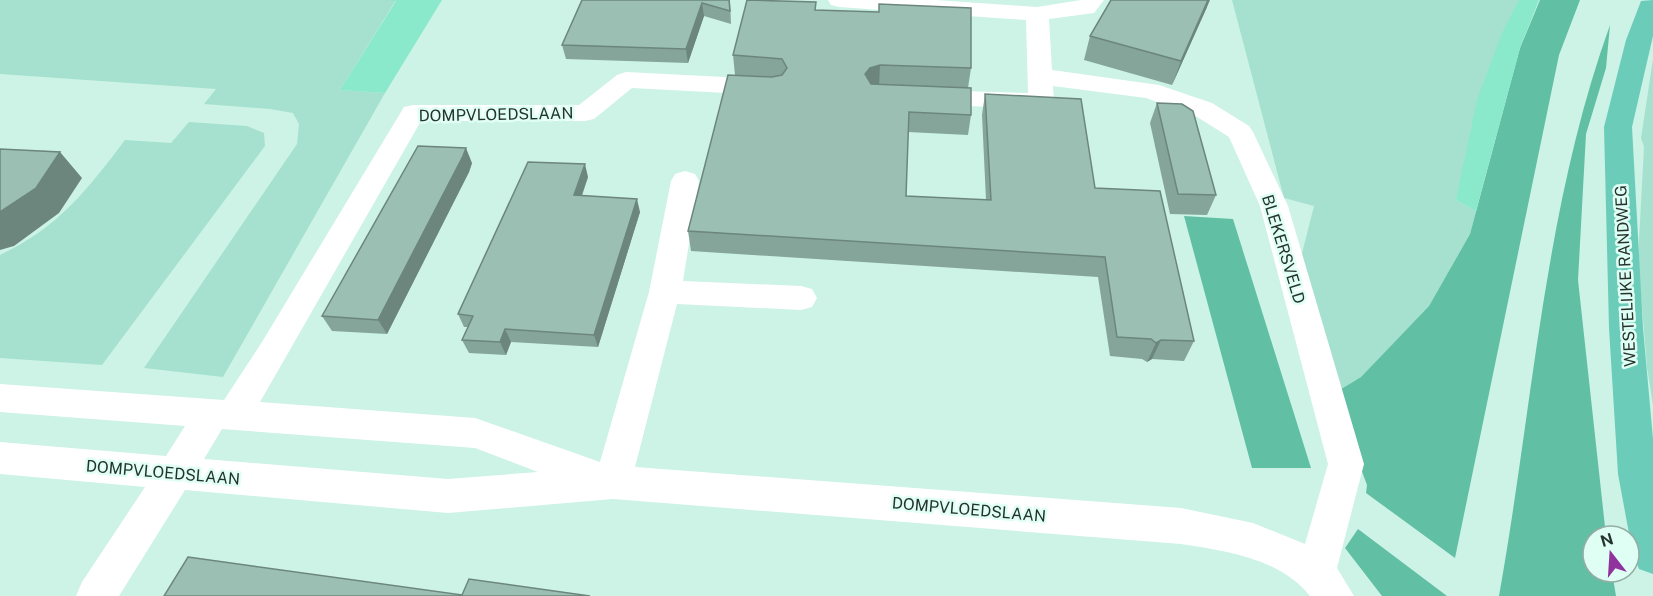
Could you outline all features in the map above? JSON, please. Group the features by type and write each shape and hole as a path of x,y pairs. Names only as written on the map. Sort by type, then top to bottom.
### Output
{"main road":[{"name":"WESTELIJKE RANDWEG","path":"1653,1 1639,40 1618,127 1626,328 1637,474 1653,555"}],"street":[{"path":"839,0 1036,14 1086,8 1093,0"},
{"path":"902,97 1041,101 1036,14"},
{"name":"BLEKERSVELD","path":"1038,76 1150,91 1203,109 1240,132 1274,206 1346,464 1325,585"},
{"name":"DOMPVLOEDSLAAN","path":"223,414 274,351 413,113 585,113 626,80 773,87"},
{"path":"613,482 665,292 685,181"},
{"path":"665,292 801,298"},
{"name":"DOMPVLOEDSLAAN","path":"0,398 475,433 613,482"},
{"path":"96,596 176,473 223,414"},
{"name":"DOMPVLOEDSLAAN","path":"0,458 448,496 613,482 1181,526 1224,533 1273,548 1325,585"}],"shaded area":[{"path":"0,0 396,0 340,90 385,93 223,377 144,368 297,144 299,124 293,113 204,104 216,89 0,74"},
{"path":"388,0 442,0 385,93 340,90 396,1"},
{"path":"1232,0 1520,0 1456,200 1476,211 1470,234 1429,306 1361,377 1333,394 1299,265 1314,206 1284,198"},
{"path":"1519,0 1539,0 1520,48 1476,211 1456,200 1477,100 1502,33"},
{"path":"1540,0 1580,0 1559,55 1455,558 1366,493 1367,485 1333,394 1361,377 1429,306 1470,234 1520,48"},
{"path":"1610,25 1606,68 1586,134 1578,280 1605,524 1581,524 1581,584 1614,584 1616,596 1499,596 1555,236 1588,94"},
{"path":"1653,59 1653,405 1647,367 1638,259 1644,147 1641,138"},
{"path":"189,122 247,126 264,133 265,146 102,365 0,358 0,255 39,233 55,220 98,175 125,140 171,143"},
{"path":"1184,216 1233,219 1311,468 1252,468"},
{"path":"1358,529 1447,596 1382,596 1345,548"}],"building":[{"path":"582,0 729,0 730,11 702,3 686,49 562,45"},
{"path":"747,0 816,2 815,10 879,12 879,4 971,8 971,68 880,65 870,68 865,74 871,84 971,88 971,115 909,112 906,196 991,200 985,94 1081,99 1095,188 1160,191 1194,341 1161,340 1156,343 1151,339 1117,337 1105,257 688,231 728,75 772,77 782,75 787,68 782,59 733,55"},
{"path":"1111,0 1208,0 1181,61 1090,36"},
{"path":"1157,103 1182,104 1193,111 1216,195 1178,194"},
{"path":"418,146 466,148 378,320 322,316"},
{"path":"0,149 60,152 36,188 0,212"},
{"path":"528,162 585,164 574,195 637,199 594,335 505,329 500,342 462,340 473,316 458,314"},
{"path":"188,557 462,595 469,579 590,596 164,596"}]}
